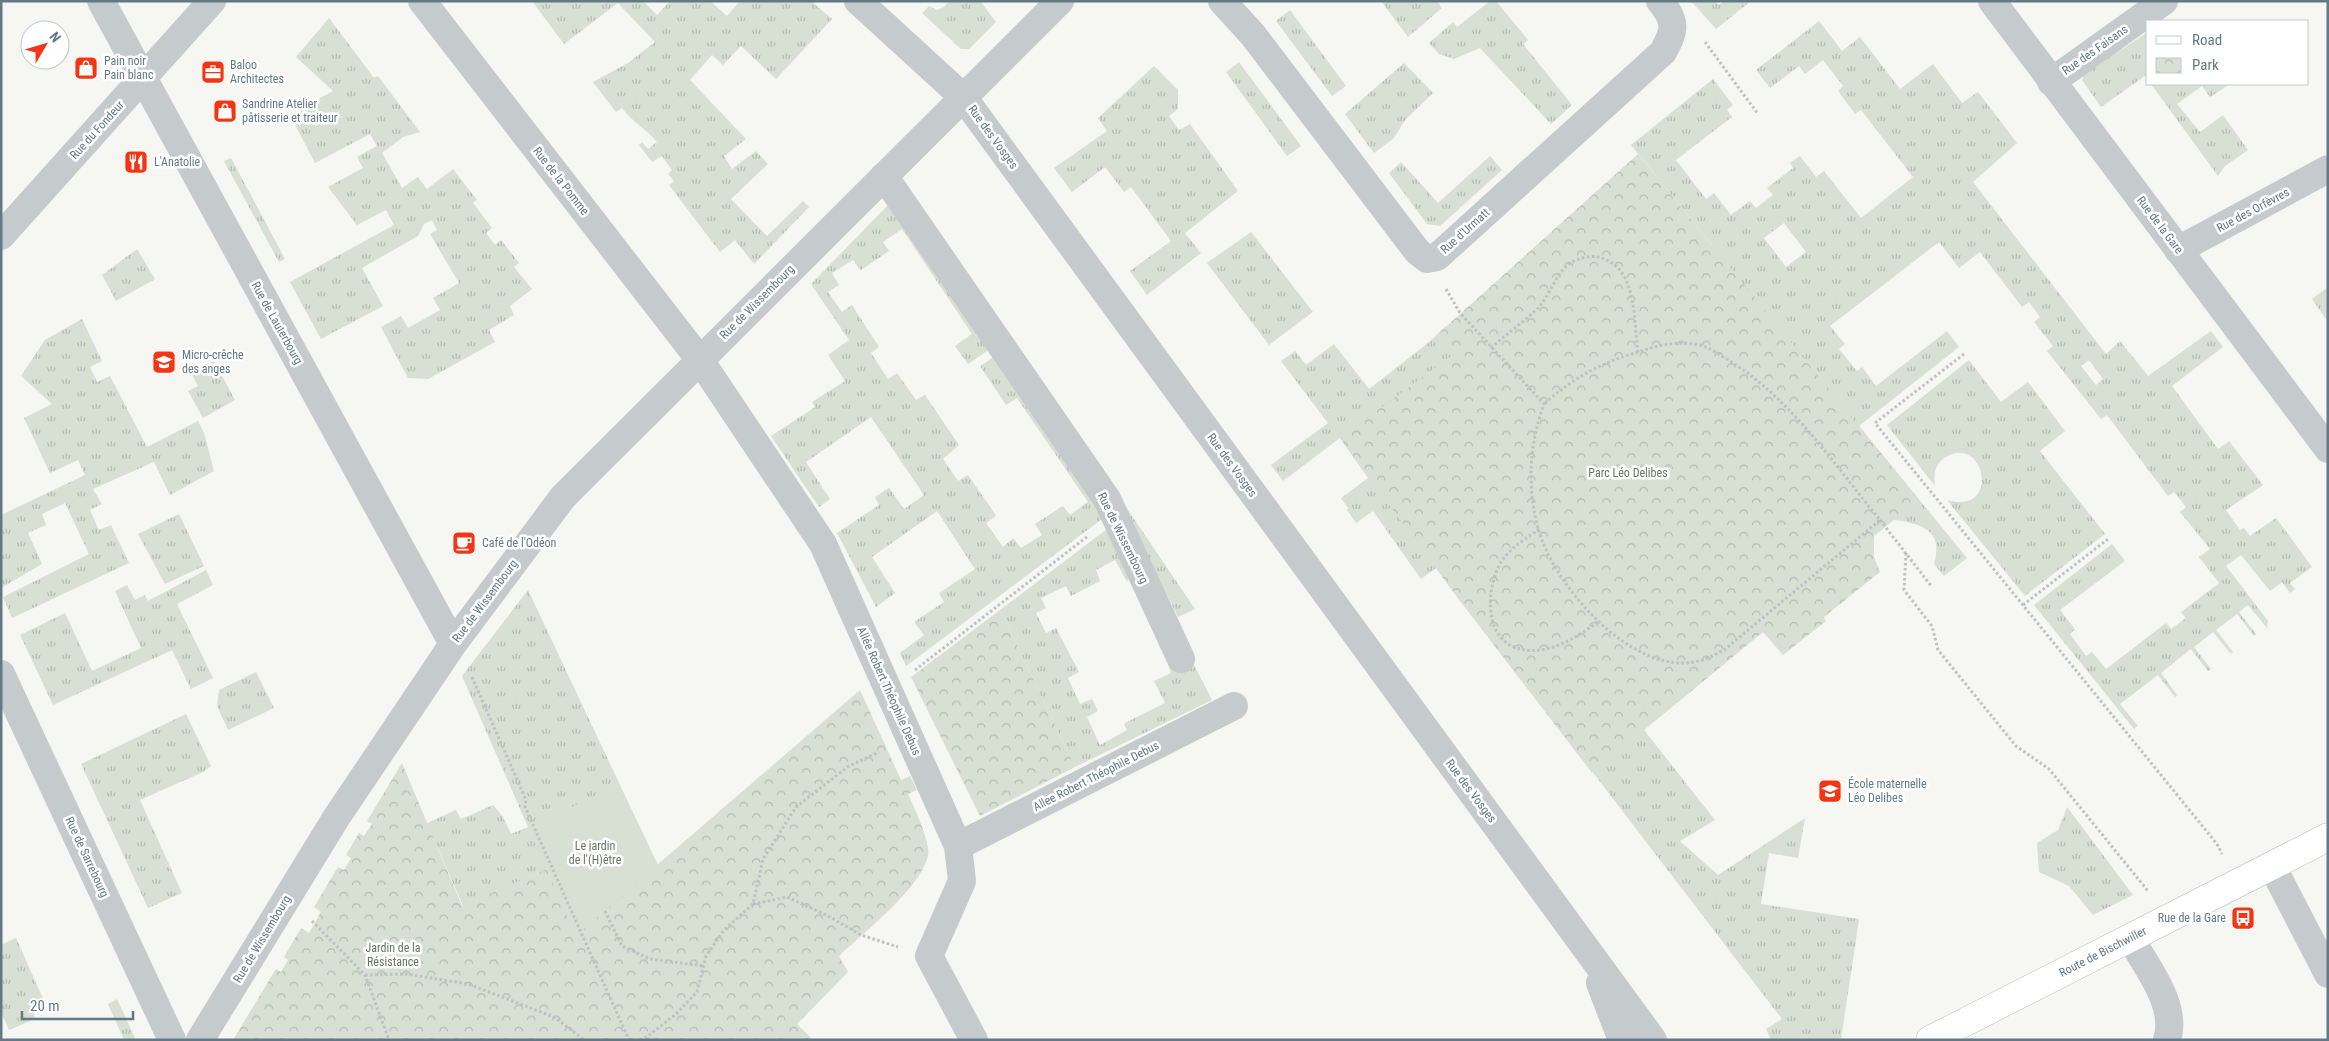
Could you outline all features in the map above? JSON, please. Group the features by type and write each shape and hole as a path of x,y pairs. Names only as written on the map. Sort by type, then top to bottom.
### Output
{"main road":[{"name":"Route de Bischwiller","path":"1930,1040 2328,837"}],"street":[{"name":"Rue de Lauterbourg","path":"101,1 453,644"},
{"name":"Rue du Fondeur","path":"1,236 212,1"},
{"name":"Rue de la Pomme","path":"422,1 700,360"},
{"name":"Rue des Vosges","path":"858,1 963,96 1653,1040"},
{"name":"Rue de Wissembourg","path":"200,1040 336,818 453,644 563,497 1060,1"},
{"name":"Rue d'Urmatt","path":"1222,1 1253,35 1417,251 1427,259 1437,257 1663,52 1673,33 1670,14 1660,1"},
{"name":"Rue de la Gare","path":"1992,1 2328,449"},
{"name":"Rue des Faisans","path":"2051,82 2164,1"},
{"name":"Rue des Orfèvres","path":"2178,250 2328,169"},
{"name":"Rue de Wissembourg","path":"884,176 1107,499 1181,659"},
{"name":"Allée Robert Théophile Debus","path":"700,360 823,544 958,846 962,881 929,956"},
{"name":"Rue de Sarrebourg","path":"1,674 172,1040"},
{"name":"Allee Robert Théophile Debus","path":"958,846 1234,706"},
{"path":"2272,866 2328,974"},
{"path":"2131,939 2161,993 2169,1012 2170,1031 2167,1040"},
{"name":"Rue des Vosges","path":"1586,946 1622,1040"},
{"path":"929,956 974,1040"}],"path":[{"path":"1705,42 1758,114"},
{"path":"1491,348 1539,306 1570,263 1594,256 1608,259 1620,267 1628,280 1638,352"},
{"path":"1427,259 1460,313 1544,404"},
{"path":"1880,520 1724,650 1700,661 1678,663 1646,656 1605,628 1571,590 1549,554 1538,529 1532,498 1530,465 1534,432 1544,404 1564,386 1585,373 1611,360 1678,342 1704,346 1763,384 1785,404 1880,520 1932,587"},
{"path":"1964,354 1875,423 2217,844 2224,858"},
{"path":"888,690 1114,516"},
{"path":"1538,529 1504,557 1496,571 1489,602 1491,618 1497,630 1514,647 1530,649 1549,648 1566,642 1599,621"},
{"path":"2023,605 2108,539"},
{"path":"1906,553 1904,590 1932,626 1938,650 2016,746 2049,769 2151,895"},
{"path":"453,644 468,668 526,800 525,806 532,825 629,1040"},
{"path":"753,904 763,859 796,807 849,766 909,738"},
{"path":"640,1040 648,1038 675,1015 697,992 706,956 724,930 753,904 787,896 861,935 929,956"},
{"path":"284,903 315,923 365,975 389,1040"},
{"path":"605,911 622,946 650,958 704,966"},
{"path":"365,975 406,974 468,984 554,1017 584,1040"}],"green space":[{"path":"532,1 643,1 657,15 670,1 710,1 727,16 740,1 811,1 832,19 776,79 741,46 723,65 712,55 690,80 746,139 724,156 732,169 756,151 768,164 731,199 767,236 803,201 809,207 754,264 735,240 720,252 669,185 674,181 668,174 672,170 662,156 652,162 639,145 642,142 648,149 657,142 622,108 616,112 593,82 628,63 655,42 618,3 564,44"},
{"path":"949,1 980,1 996,22 969,49 961,49 922,13 929,6 937,10 944,7"},
{"path":"1381,1 1437,1 1442,8 1408,37"},
{"path":"1490,1 1496,1 1528,40 1523,44 1572,105 1551,124 1480,48 1454,59 1439,54 1429,43 1453,22 1457,27"},
{"path":"1691,1 1715,1 1719,5 1724,1 1751,1 1716,29"},
{"path":"1290,10 1346,86 1332,96 1276,21"},
{"path":"329,18 374,78 378,76 420,132 403,137 382,153 402,188 418,177 427,189 453,169 477,200 473,203 492,228 486,233 495,245 501,240 519,263 514,267 532,289 510,306 514,315 489,330 495,342 428,379 408,378 381,327 401,316 408,328 440,310 433,298 459,283 430,234 437,230 432,220 424,224 418,236 362,268 383,306 321,339 290,282 394,225 386,210 357,225 328,187 363,168 357,157 377,146 370,134 315,163 290,115 333,91 296,57"},
{"path":"1819,21 1842,51 1860,37 1900,89 1933,64 1962,103 1978,92 2017,143 1973,182 2106,354 2120,341 2148,376 2211,331 2223,347 2172,386 2218,449 2229,441 2263,485 2226,510 2240,530 2244,528 2250,536 2276,518 2312,567 2290,583 2295,589 2290,593 2282,582 2270,591 2241,555 2226,566 2268,621 2267,628 2248,605 2239,612 2256,634 2254,636 2237,614 2216,630 2233,652 2231,654 2213,632 2194,647 2211,669 2208,671 2191,649 2161,673 2177,695 2175,697 2158,675 2120,704 2138,726 2134,729 2034,605 2112,544 2125,561 2060,610 2075,629 2070,634 2086,656 2092,652 2106,669 2166,623 2171,629 2186,618 2181,612 2219,583 2199,557 2210,549 2180,512 2186,507 2174,492 2168,496 2107,415 2101,419 2047,351 2053,346 2034,322 2040,317 2029,302 2022,307 1980,252 1959,268 1939,242 1830,326 1845,344 1839,349 1857,371 1862,367 1876,386 1947,331 1959,347 1859,426 1967,558 1944,576 1934,564 1936,543 1933,536 1922,527 1895,520 1817,425 1712,245 1631,145 1713,79 1733,105 1727,110 1732,117 1676,160 1706,199 1714,193 1731,215 1750,201 1756,208 1773,195 1767,188 1793,168 1790,163 1800,156 1816,177 1824,171 1861,218 1913,177 1861,110 1855,114 1838,91 1843,86 1823,60 1805,74 1799,66 1770,88 1756,70","holes":["1784,223 1806,252 1786,267 1764,238","2089,360 2103,379 2096,385 2081,366"]},
{"path":"2146,33 2146,77 2101,107 2082,80 2084,74"},
{"path":"1239,62 1301,146 1287,156 1226,72"},
{"path":"1404,63 1433,93 1405,120 1394,138 1374,153 1345,114"},
{"path":"1154,66 1178,90 1178,109 1169,116 1179,130 1190,124 1238,191 1185,233 1201,253 1147,295 1130,271 1171,241 1131,187 1124,192 1105,167 1072,192 1054,168 1107,131 1098,118"},
{"path":"2152,85 2228,85 2210,97 2202,86 2177,104 2200,132 2223,115 2248,150 2225,166 2218,176"},
{"name":"Parc Léo Delibes","path":"1638,154 1919,500 1874,536 1874,557 1880,572 1824,617 1826,621 1783,655 1763,632 1592,773 1457,597 1340,438 1455,353 1440,332"},
{"path":"1490,156 1502,170 1440,226 1427,224 1389,173 1401,162 1438,203"},
{"path":"231,158 285,259 279,262 224,161"},
{"path":"890,203 990,349 968,364 955,346 972,334 902,229 883,242 889,251 861,270 853,260 832,273 839,285 828,292 842,312 852,305 879,347 871,353 888,379 897,373 916,400 925,395 959,445 943,459 958,481 968,475 993,511 996,516 986,523 1003,547 1013,538 1021,548 1042,535 1035,524 1063,506 1070,515 1088,502 1017,398 1006,405 980,366 995,356 1096,506 1102,519 906,666 900,653 924,635 914,622 944,602 939,593 975,569 937,511 872,557 895,593 876,607 837,533 879,505 875,497 889,488 904,509 924,495 871,417 806,462 830,499 819,507 771,436 815,407 812,402 845,381 828,355 849,340 811,284"},
{"path":"1251,232 1313,312 1269,345 1207,263"},
{"path":"137,249 155,279 116,301 102,275"},
{"path":"2328,287 2328,322 2312,299"},
{"path":"82,319 102,361 90,367 97,382 110,376 147,447 198,421 204,433 214,471 170,495 154,462 93,489 102,504 90,510 99,530 111,525 129,563 12,618 3,597 89,554 65,503 42,514 46,525 28,533 42,564 1,588 1,515 85,475 78,460 50,473 24,418 52,404 21,376 45,340"},
{"path":"1446,326 1643,711 1644,730 1715,820 1680,841 1718,875 1805,818 1798,858 1769,853 1761,904 1859,919 1841,1040 1771,1040 1766,1029 1782,1019 1436,568 1421,579 1373,511 1356,523 1341,498 1368,478 1340,438 1283,481 1271,465 1328,423 1281,361 1295,351 1306,365 1334,344 1369,389 1428,343"},
{"path":"1969,360 2001,402 2028,382 2065,431 2040,451 2105,534 2025,596 1947,500 1964,502 1975,496 1981,487 1982,475 1970,455 1958,453 1944,458 1935,471 1935,486 1887,425"},
{"path":"214,361 235,400 203,418 188,391 198,386 191,373"},
{"path":"1115,491 1195,609 1178,617"},
{"path":"179,514 204,566 165,584 138,534"},
{"path":"1107,529 1129,576 1127,582 1115,560 1096,570 1100,581 1071,596 1066,586 1041,598 1046,608 1036,613 1046,633 1056,628 1079,672 1068,678 1080,704 1092,699 1098,711 1087,717 1100,745 1127,730 1125,723 1165,703 1154,681 1171,673 1168,664 1170,661 1191,659 1212,700 1075,767 1000,610"},
{"path":"206,570 213,585 177,604 213,678 191,689 172,650 53,705 20,635 65,613 92,671 141,648 115,591 127,585 135,600 145,595 148,601"},
{"path":"528,590 620,785 529,827 547,869 463,906 427,823 456,810 461,819 493,805 503,817 511,834 528,827 462,676"},
{"path":"1000,610 1075,767 980,816 911,677"},
{"path":"256,672 274,708 228,730 217,706 219,690"},
{"name":"Jardin de la Résistance","path":"860,690 901,780 910,776 917,790 908,794 925,834 928,856 923,869 903,896 839,956 848,972 797,1024 813,1040 233,1040 276,969 281,972 288,960 284,957 301,928 309,933 321,912 314,907 338,867 344,870 351,858 346,855 359,833 364,836 372,824 367,821 402,763 462,906 547,869 576,935"},
{"path":"186,714 211,766 203,772 140,800 182,893 148,908 81,764"},
{"name":"Le jardin de l'(H)être","path":"620,785 658,865 576,936 528,827"},
{"path":"2067,807 2133,895 2093,915 2069,886 2039,872 2037,843 2058,830"},
{"path":"16,938 46,1005 33,1012 35,1019 9,1030 1,1012 1,945"},
{"path":"117,999 136,1040 124,1040 108,1004"}],"place":[{"name":"Pain noir Pain blanc","path":"86,68"},
{"name":"Baloo Architectes","path":"213,72"},
{"name":"Sandrine Atelier pâtisserie et traiteur","path":"225,111"},
{"name":"L'Anatolie","path":"136,162"},
{"name":"Micro-crêche des anges","path":"164,362"},
{"name":"Café de l'Odéon","path":"464,543"},
{"name":"École maternelle Léo Delibes","path":"1830,791"},
{"name":"Rue de la Gare","path":"2243,918"}]}
